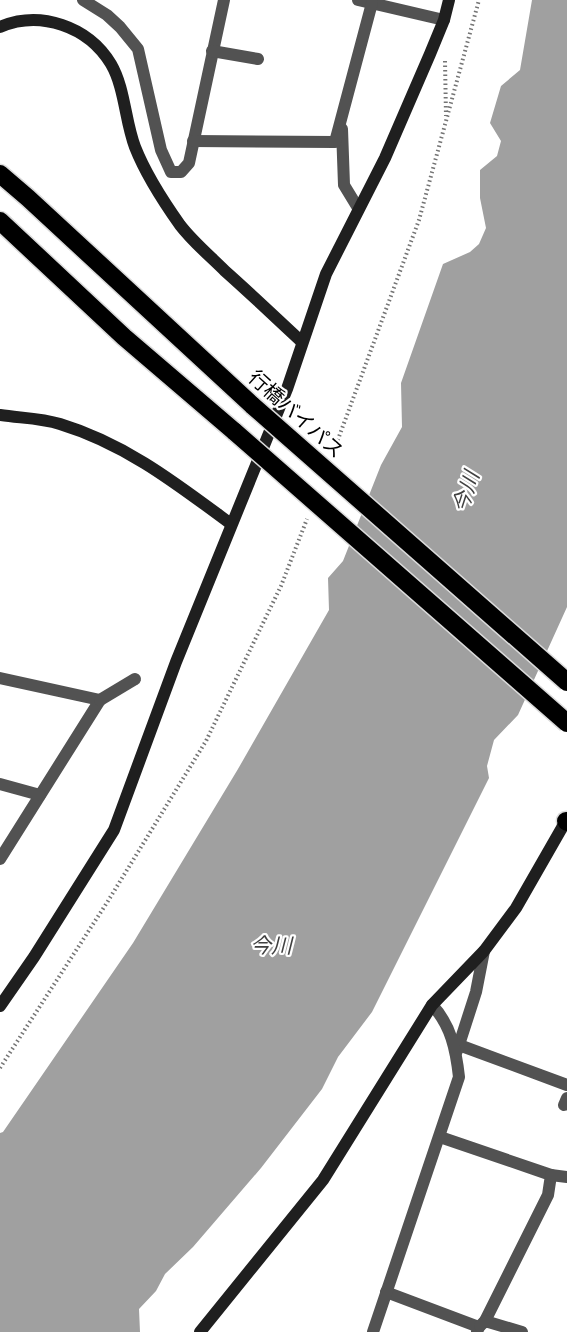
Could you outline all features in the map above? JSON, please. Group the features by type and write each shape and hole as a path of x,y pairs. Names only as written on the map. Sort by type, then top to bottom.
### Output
{"highway":[{"name":"行橋バイパス","path":"0,174 253,406 567,682"},
{"path":"0,221 124,337 567,723"}],"street":[{"path":"83,0 107,15 138,49 161,150 171,172 181,172 189,163 224,0"},
{"path":"358,0 444,20"},
{"path":"0,1006 34,957 114,830 176,662 287,389 326,274 385,158 444,20 449,0"},
{"path":"193,141 335,142 372,3"},
{"path":"0,27 13,22 37,20 59,24 77,30 102,52 114,73 135,146 152,184 168,208 201,248 302,342"},
{"path":"212,51 258,59"},
{"path":"341,118 344,185 358,208"},
{"path":"0,415 58,423 100,439 141,459 231,524"},
{"path":"0,678 100,700"},
{"path":"0,859 100,700 135,680"},
{"path":"0,784 40,795"},
{"path":"200,1332 323,1180 432,1005 484,951 516,908 567,821"},
{"path":"373,1332 459,1077 458,1049 476,992 484,951"},
{"path":"432,1005 442,1016 458,1049 567,1085"},
{"path":"440,1137 551,1175 567,1177"},
{"path":"480,1327 548,1195 551,1175"},
{"path":"386,1292 480,1327 522,1332"}],"path":[{"path":"332,455 419,220 479,0"},
{"path":"444,58 446,120"},
{"path":"0,1068 108,901 206,741 280,586 311,510"}],"water":[{"name":"今川","path":"532,0 567,0 567,607 518,715 494,740 487,766 489,778 372,1012 338,1057 322,1089 261,1168 193,1247 165,1274 156,1291 139,1309 140,1332 0,1332 0,1133 3,1132 133,943 238,769 329,610 328,578 343,561 381,465 402,427 401,383 443,264 470,252 479,244 486,228 480,198 480,170 497,156 501,141 490,123 501,86 520,70"}]}
